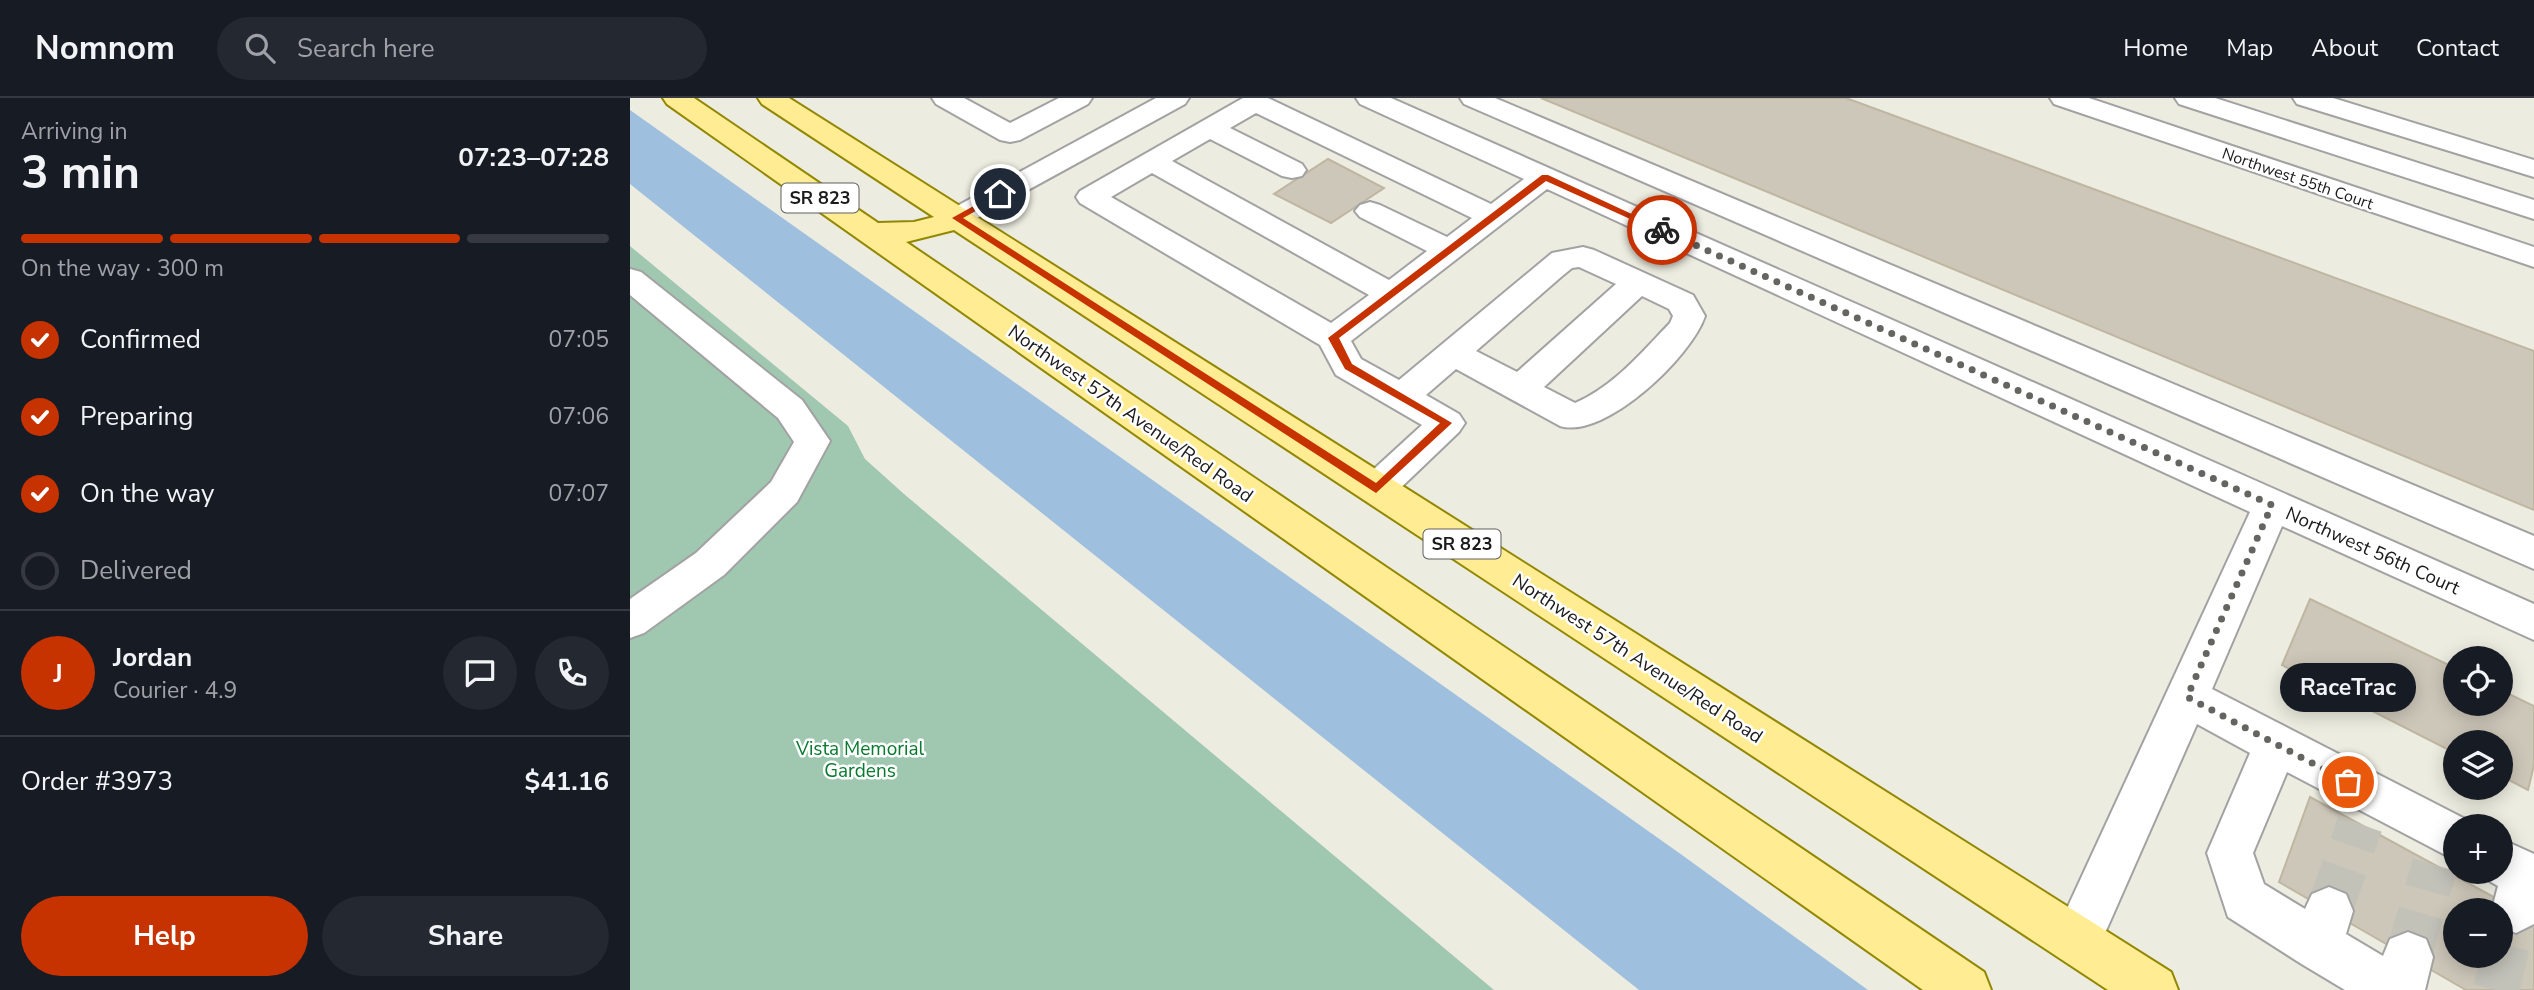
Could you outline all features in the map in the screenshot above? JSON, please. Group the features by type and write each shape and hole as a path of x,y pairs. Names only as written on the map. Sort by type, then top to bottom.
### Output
{"main road":[{"name":"Northwest 57th Avenue/Red Road","path":"676,98 1966,990"},
{"name":"Northwest 57th Avenue/Red Road","path":"771,98 2153,990"},
{"path":"869,232 931,231 956,218"}],"street":[{"path":"945,98 1010,134 1079,98"},
{"path":"956,218 1176,98"},
{"name":"Northwest 56th Court","path":"1369,98 2534,623"},
{"path":"1472,98 2534,553"},
{"name":"Northwest 55th Court","path":"2063,98 2534,257"},
{"path":"2188,98 2534,210"},
{"path":"2306,98 2534,169"},
{"path":"1376,489 1447,423 1348,367 1333,338 1090,197 1255,102 1493,217"},
{"path":"1209,128 1292,170"},
{"path":"1152,162 1391,294"},
{"path":"1333,338 1545,177"},
{"path":"1370,211 1449,250"},
{"path":"1402,397 1453,353 1563,260 1583,257 1682,302 1689,316 1685,328 1607,405 1589,414 1572,417 1453,353"},
{"path":"630,279 790,409 811,441 784,492 710,564 630,621"},
{"path":"1520,389 1638,282"},
{"path":"1870,324 1905,284"},
{"path":"2077,941 2272,505"},
{"path":"2187,697 2276,744 2366,809 2443,845"},
{"path":"2276,744 2230,853 2245,900 2324,928 2400,979"}],"green space":[{"name":"Vista Memorial Gardens","path":"630,246 848,426 865,459 904,494 1494,990 630,990"}],"water":[{"path":"630,110 1682,855 1868,990 1639,990 630,184"}],"building":[{"path":"1541,98 1846,98 2534,351 2534,510"},
{"path":"1328,159 1384,188 1331,223 1274,194"},
{"path":"2310,599 2443,662 2443,716 2513,716 2513,696 2534,706 2534,765 2528,790 2513,782 2513,730 2443,730 2443,747 2282,665"},
{"path":"2310,797 2443,869 2443,884 2470,884 2495,898 2443,898 2443,968 2513,968 2513,908 2534,919 2534,990 2466,990 2279,882"}],"tunnel":[{"path":"2329,911 2360,824"},
{"path":"2408,957 2435,865"},
{"path":"2496,990 2516,909"}],"way so far":[{"path":"1662,230 2272,505 2187,697 2348,782"}],"place":[{"name":"RaceTrac","path":"2348,782"}],"route":[{"path":"1000,194 956,218 1376,489 1447,423 1348,367 1333,338 1545,177 1662,230"}]}
